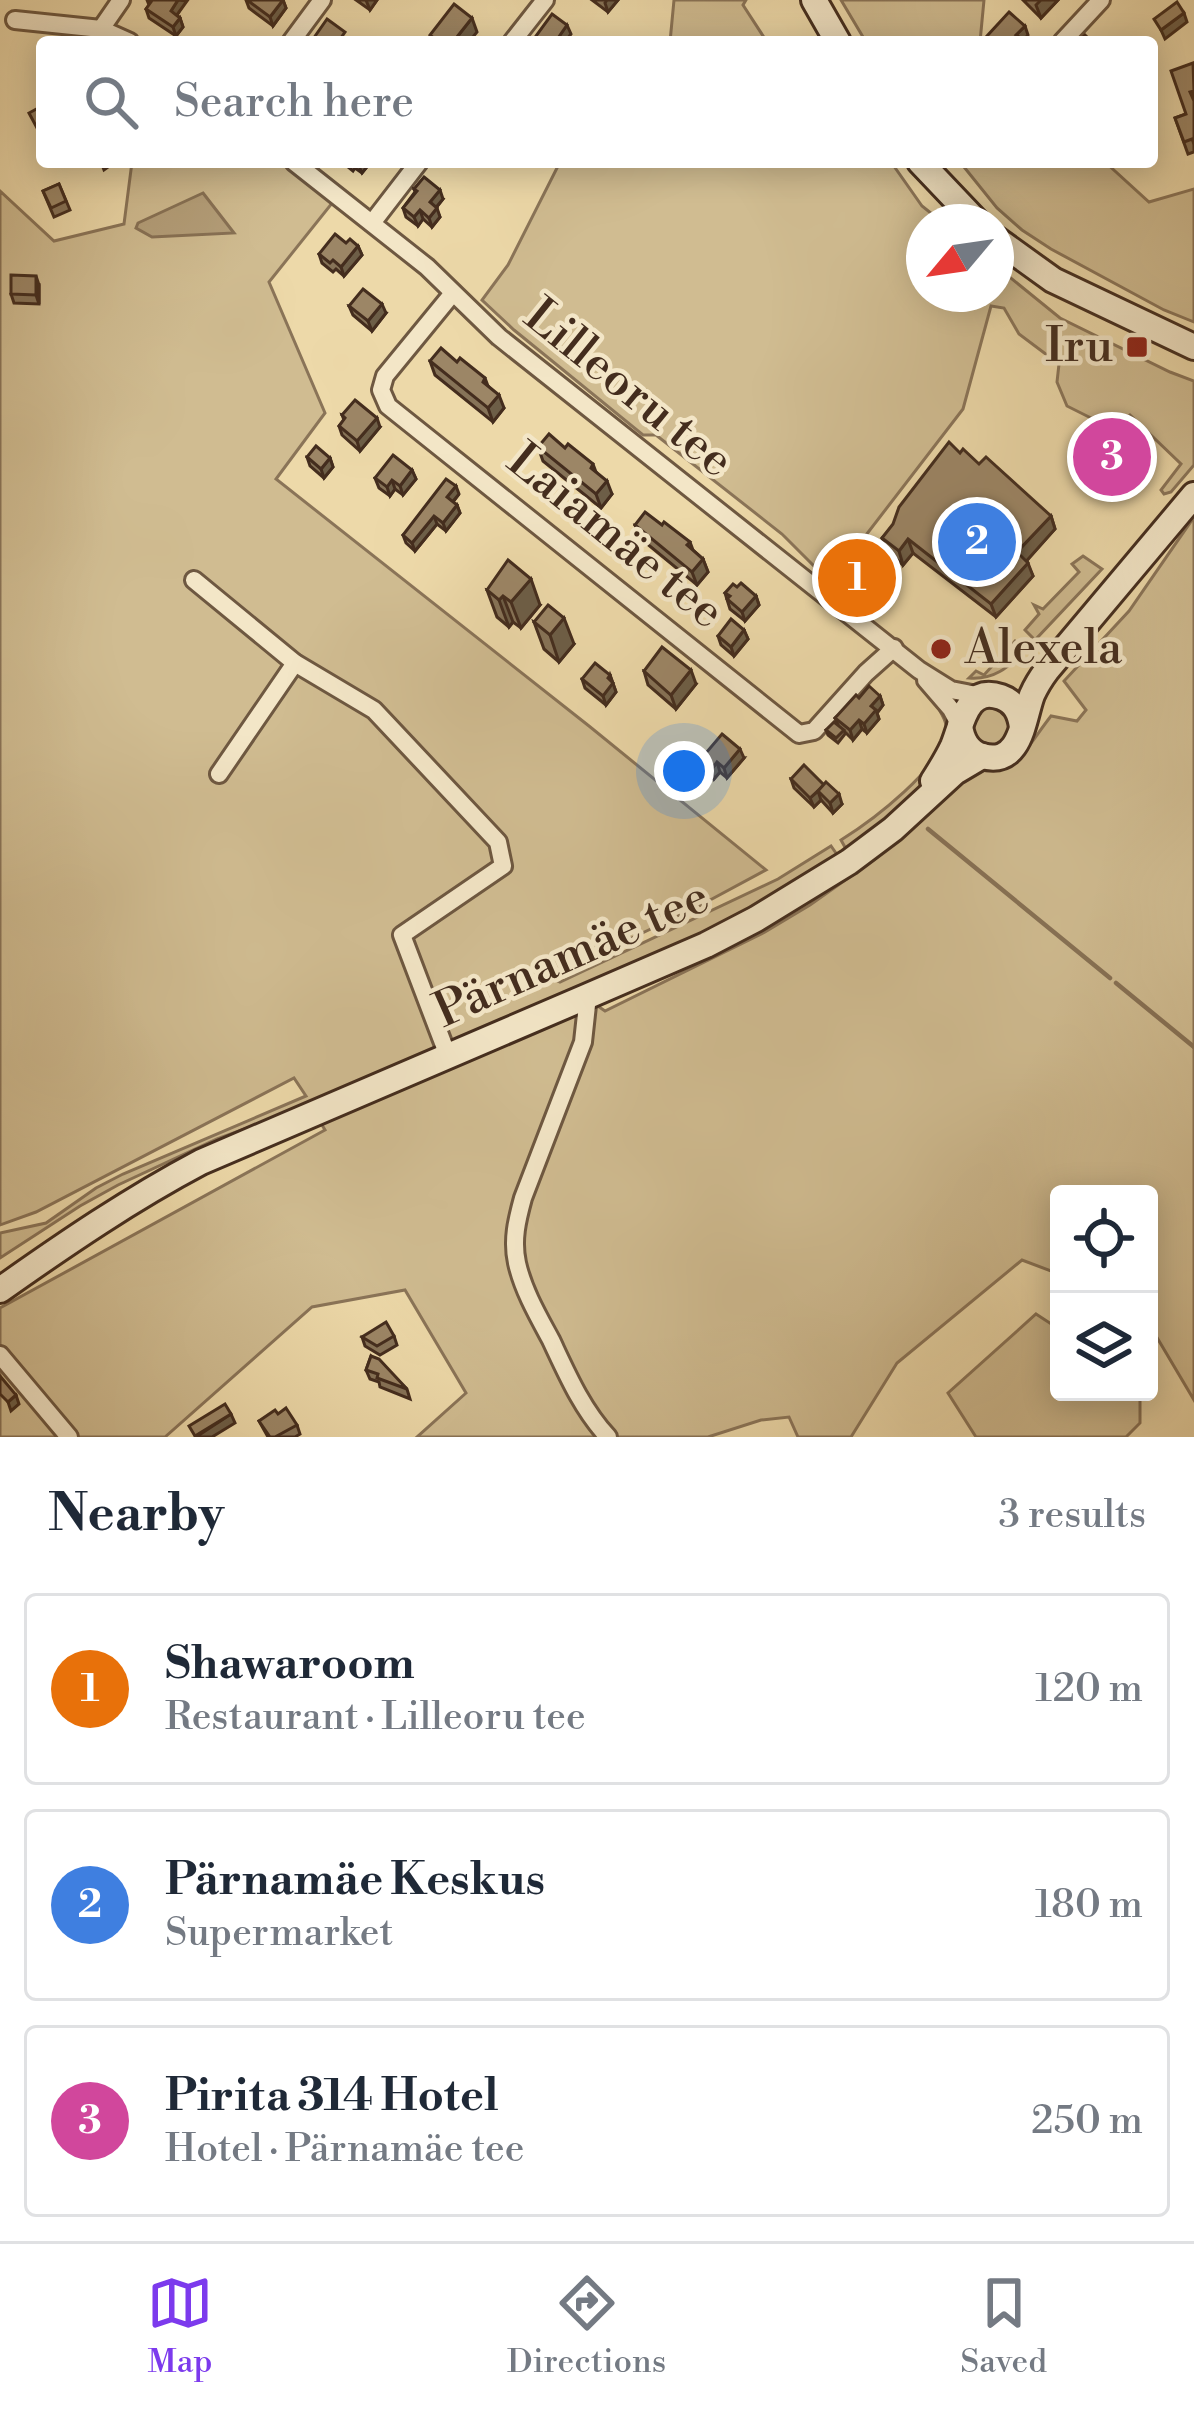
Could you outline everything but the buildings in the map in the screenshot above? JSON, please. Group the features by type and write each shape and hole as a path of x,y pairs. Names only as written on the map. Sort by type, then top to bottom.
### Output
{"main road":[{"path":"814,0 835,36"},
{"path":"926,168 960,204"},
{"path":"1014,252 1053,280 1194,347"},
{"path":"1145,322 1194,337"},
{"path":"960,726 966,745 982,756 1009,752 1016,745 1036,685 1194,495"},
{"path":"921,802 948,756 970,703 1002,693 1095,611"},
{"path":"1002,693 1017,709 1022,727"},
{"name":"Pärnamäe tee","path":"0,1275 84,1218 127,1196 706,945 808,889 879,840 962,767 982,756"},
{"name":"Pärnamäe tee","path":"0,1290 166,1180"}],"street":[{"path":"100,28 121,0"},
{"path":"295,36 322,0"},
{"path":"517,36 545,0"},
{"path":"1068,36 1101,0"},
{"path":"15,20 100,28 117,36"},
{"name":"Lilleoru tee","path":"302,168 427,267 499,337 895,648 919,670 960,726"},
{"path":"372,223 414,168"},
{"name":"Laiamäe tee","path":"453,293 385,376 381,390 388,406 799,734 814,731 895,648"},
{"path":"194,580 296,663 374,710 498,842 503,866 402,935 448,1056"},
{"path":"219,774 296,663"},
{"name":"Lilleoru tee","path":"919,670 951,690 1002,693"},
{"path":"588,997 583,1042 523,1198 515,1246 537,1313 580,1400 608,1437"},
{"path":"0,1355 69,1437"}],"shaded area":[{"path":"674,0 746,0 743,5 763,36 671,36"},
{"path":"841,0 984,0 981,36 862,36"},
{"path":"131,168 292,168 333,202 269,282 325,413 276,479 766,870 550,977 560,982 778,879 831,846 838,856 754,908 573,989 605,1011 810,905 875,859 970,769 998,769 1018,758 1051,716 1077,721 1086,710 1064,681 1129,611 1194,517 1194,1400 1158,1339 1158,1185 1050,1185 1050,1271 1022,1260 897,1363 851,1437 798,1437 789,1417 761,1420 708,1437 417,1437 466,1393 405,1290 312,1307 165,1437 0,1437 0,1308 325,1130 310,1105 217,1139 118,1185 0,1258 0,1233 46,1223 123,1174 306,1096 294,1078 36,1212 0,1225 0,191 54,241 124,224"},
{"path":"557,168 895,168 921,204 906,204 906,312 989,312 963,409 846,561 831,569 816,568 782,534 656,435 643,435 482,300 508,265"},
{"path":"965,168 1112,168 1149,202 1194,189 1194,322 1164,310 1014,223 1014,204 994,204"},
{"path":"203,193 234,233 152,237 136,228 138,223"},
{"path":"1014,281 1060,318 1194,381 1194,465 1171,492 1161,490 1181,464 1130,415 1115,430 1067,406 1057,382 1059,364 1019,334 1006,312 1014,312"},
{"path":"1083,556 1102,569 1035,640 1025,630 1039,614 1034,605 1043,609 1079,572 1072,564"},
{"path":"1015,641 1026,650 1007,667 994,675 969,678 976,671 984,675"},
{"path":"991,706 1005,712 1011,726 1005,740 991,746 977,740 971,726 977,712"},
{"path":"943,707 952,727 922,789 846,849 841,840 904,792 934,759 946,729"},
{"path":"1036,1314 1050,1323 1050,1401 1140,1401 1140,1423 1126,1437 976,1437 948,1393"}],"waterway":[{"path":"928,829 1110,978"},
{"path":"1116,983 1194,1047"}],"place":[{"name":"Iru","path":"1137,347"},
{"name":"Pirita 314 Hotel","path":"1112,457"},
{"name":"Pärnamäe Keskus","path":"977,542"},
{"name":"Shawaroom","path":"857,578"},
{"name":"Alexela","path":"941,649"}]}
